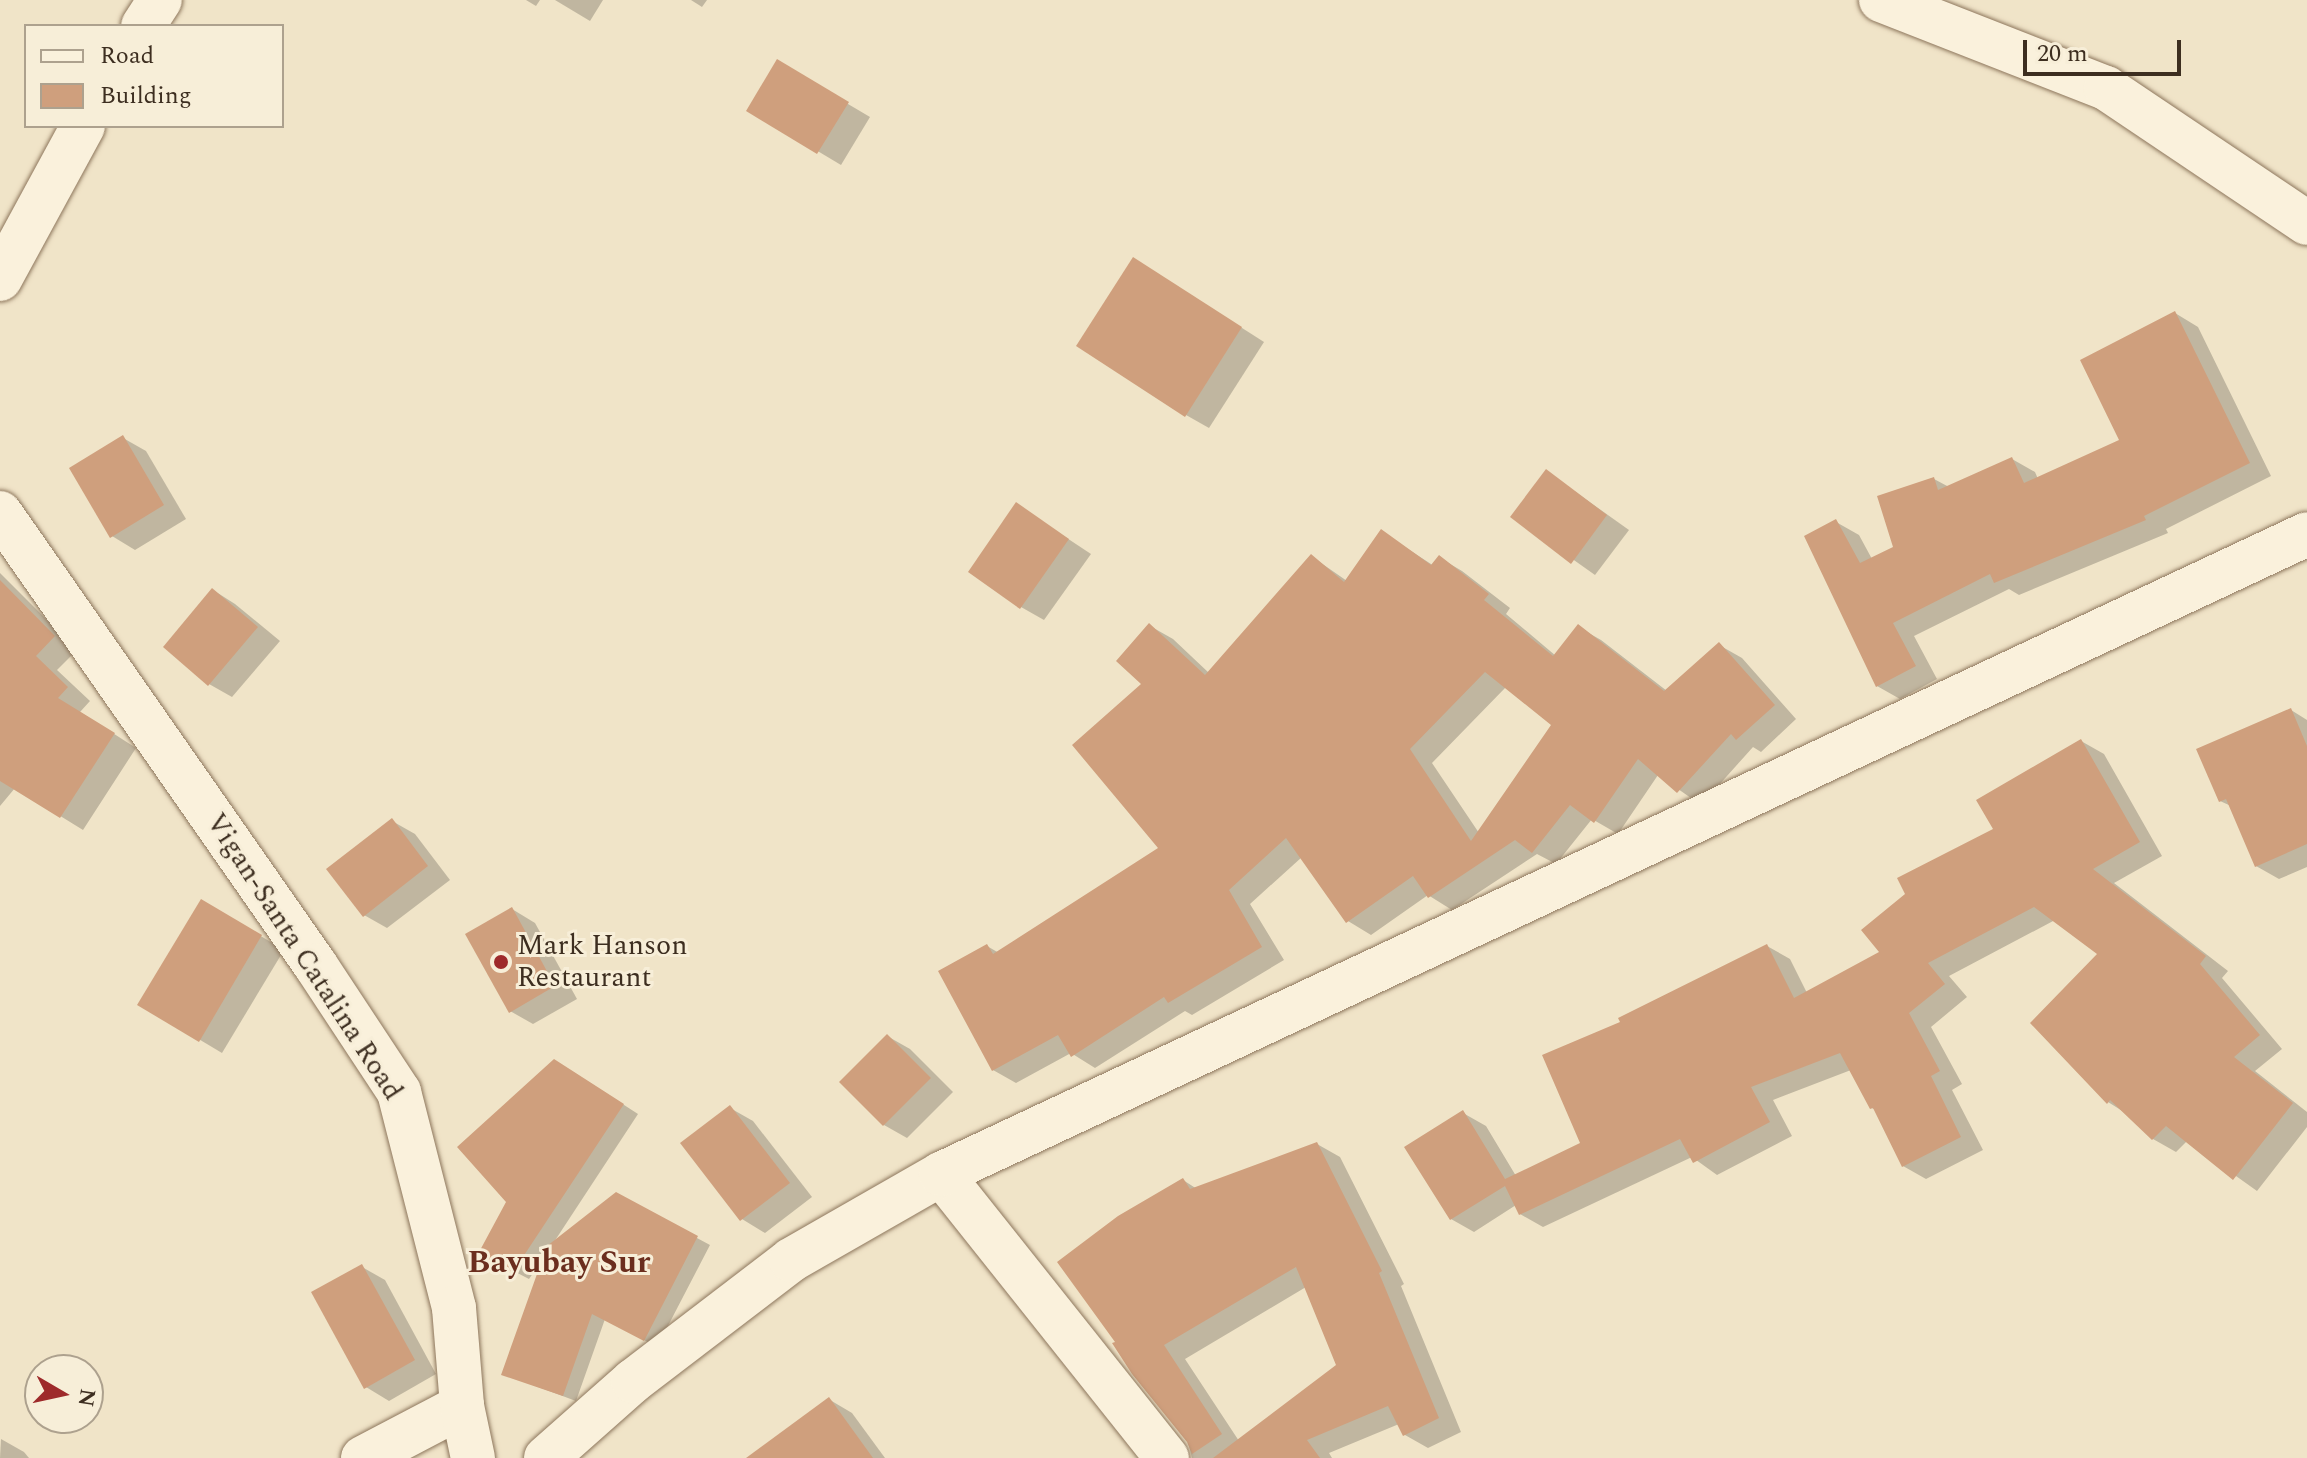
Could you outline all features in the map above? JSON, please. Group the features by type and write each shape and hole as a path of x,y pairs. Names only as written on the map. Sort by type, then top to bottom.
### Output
{"main road":[{"path":"144,24 160,0"},
{"path":"1881,0 2106,88 2307,223"},
{"path":"0,279 82,128"},
{"name":"Vigan-Santa Catalina Road","path":"0,513 316,966 399,1092 454,1308 462,1406 473,1458"},
{"path":"546,1458 633,1381 791,1260 941,1174 2307,534"},
{"path":"941,1174 1167,1458"},
{"path":"363,1458 462,1406"}],"building":[{"path":"777,59 849,102 817,154 746,111"},
{"path":"1133,257 1242,327 1185,417 1076,346"},
{"path":"2175,311 2250,463 2144,516 2146,520 1994,583 1990,574 1893,623 1916,666 1876,687 1804,536 1836,519 1860,563 1893,547 1877,496 1934,477 1938,490 2012,457 2024,483 2119,440 2080,360"},
{"path":"123,435 164,505 110,538 69,468"},
{"path":"1546,469 1607,515 1571,564 1510,517"},
{"path":"1016,502 1069,539 1020,609 968,572"},
{"path":"1381,529 1431,565 1439,555 1489,594 1484,600 1553,656 1578,624 1664,691 1719,642 1775,705 1736,740 1731,734 1677,793 1638,759 1594,823 1570,805 1532,853 1515,840 1428,898 1413,876 1346,923 1286,838 1229,890 1262,947 1168,1003 1164,997 1071,1057 1058,1035 992,1071 938,971 987,944 993,954 1158,848 1072,745 1141,684 1116,661 1149,623 1205,675 1311,554 1344,582","holes":["1485,672 1551,725 1471,841 1410,749"]},
{"path":"0,580 55,636 36,656 68,687 58,698 115,733 60,818 0,781"},
{"path":"212,588 258,627 208,686 163,647"},
{"path":"2291,708 2307,746 2307,844 2255,867 2226,799 2219,802 2196,749"},
{"path":"2081,739 2140,842 2093,869 2206,956 2200,964 2260,1035 2234,1057 2293,1103 2233,1180 2166,1126 2152,1140 2110,1100 2107,1104 2030,1023 2097,954 2034,907 1928,963 1945,984 1909,1013 1940,1071 1931,1076 1961,1137 1902,1167 1873,1108 1870,1109 1840,1053 1751,1087 1770,1122 1693,1163 1680,1139 1519,1215 1505,1186 1450,1220 1404,1147 1463,1110 1505,1179 1580,1143 1542,1055 1620,1022 1618,1018 1767,944 1794,998 1879,952 1861,930 1905,894 1897,878 1993,829 1976,800"},
{"path":"392,818 428,866 363,917 326,869"},
{"path":"201,899 262,935 199,1042 137,1005"},
{"path":"512,907 555,986 509,1013 465,934"},
{"path":"887,1034 931,1078 883,1126 839,1082"},
{"path":"554,1059 624,1104 513,1272 478,1254 506,1202 457,1147"},
{"path":"730,1105 790,1183 740,1221 680,1143"},
{"path":"1317,1142 1382,1271 1379,1273 1439,1418 1403,1436 1388,1406 1307,1440 1320,1458 1213,1458 1336,1365 1296,1267 1164,1345 1222,1434 1192,1454 1187,1442 1132,1374 1112,1343 1115,1342 1057,1262 1118,1216 1183,1178 1190,1189"},
{"path":"616,1192 698,1236 644,1341 592,1314 563,1396 501,1375 547,1246"},
{"path":"362,1264 415,1360 364,1389 311,1292"},
{"path":"829,1397 873,1458 746,1458"}],"place":[{"name":"Mark Hanson Restaurant","path":"501,962"}],"district":[{"name":"Bayubay Sur","path":"559,1263"}]}
